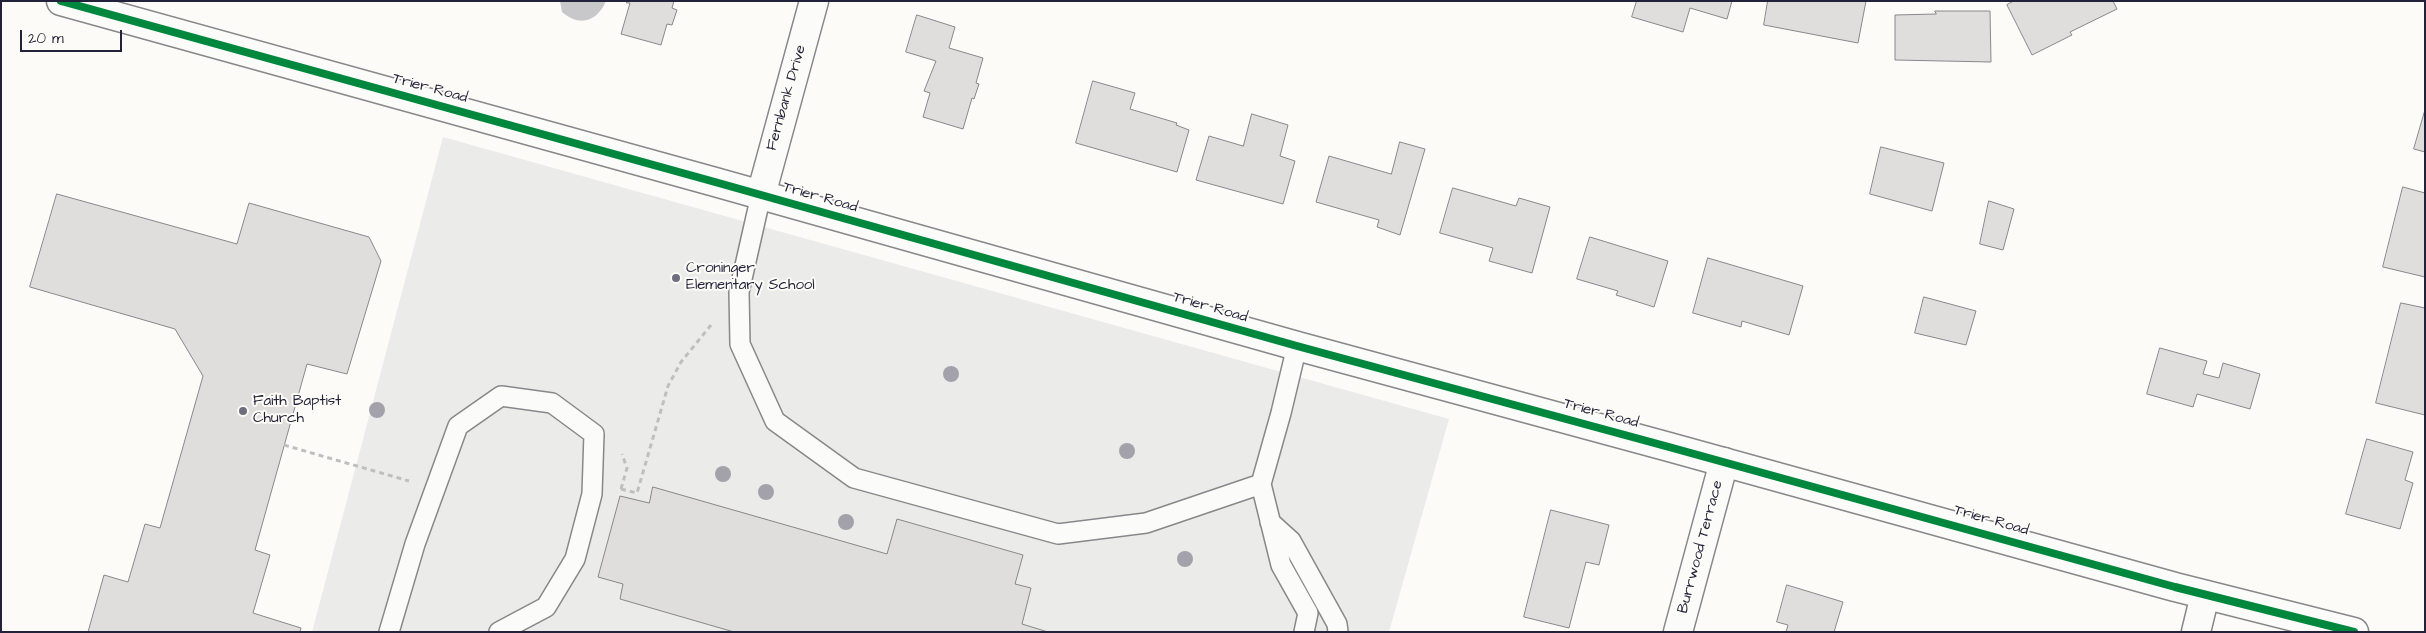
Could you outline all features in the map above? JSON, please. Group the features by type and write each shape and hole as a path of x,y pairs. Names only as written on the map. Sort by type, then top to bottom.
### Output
{"street":[{"name":"Trier Road","path":"61,1 1296,346 2205,595 2354,632"},
{"name":"Fernbank Drive","path":"760,195 814,1"},
{"name":"Burrwood Terrace","path":"1678,632 1724,462"},
{"path":"2196,632 2205,595"}],"lane":[{"path":"760,195 739,292 740,344 775,421 854,478 1058,534 1146,523 1261,484"},
{"path":"1296,346 1281,413 1261,484 1281,565 1318,632"},
{"path":"389,632 414,544 458,426 500,396 552,403 594,434 592,494 574,559 546,607 499,632"},
{"path":"1270,522 1291,541 1337,624 1338,632"},
{"path":"1304,632 1308,613"}],"path":[{"path":"622,489 637,493 668,386 681,362 739,292"}],"shaded area":[{"path":"560,1 606,1 598,14 593,18 581,21 568,17 562,12"},
{"name":"Croninger Elementary School","path":"443,137 1449,419 1389,632 312,632"}],"building":[{"path":"627,1 674,1 672,8 677,10 672,25 667,24 661,45 621,34 630,3 627,3"},
{"path":"1637,1 1732,1 1727,19 1690,8 1683,32 1632,17"},
{"path":"1768,1 1866,1 1858,43 1764,25"},
{"path":"2014,1 2113,1 2117,9 2070,32 2072,35 2032,55 2007,5"},
{"path":"1935,11 1990,11 1991,62 1895,60 1895,15 1936,14"},
{"path":"917,15 955,27 949,48 983,58 976,83 979,84 974,99 972,98 963,129 923,117 930,93 924,91 936,61 906,52"},
{"path":"1093,81 1135,93 1130,109 1177,123 1176,125 1189,130 1177,172 1076,143"},
{"path":"2425,110 2425,152 2414,149"},
{"path":"1252,114 1288,125 1280,156 1295,161 1283,204 1196,180 1209,136 1243,146"},
{"path":"1400,142 1425,149 1400,235 1377,227 1379,220 1316,202 1329,156 1391,174"},
{"path":"1881,147 1944,163 1932,211 1870,194"},
{"path":"2403,187 2425,193 2425,277 2383,267"},
{"path":"1453,188 1516,206 1519,198 1550,207 1532,273 1489,261 1493,248 1440,233"},
{"name":"Faith Baptist Church","path":"57,194 237,244 249,203 369,237 381,261 347,374 307,364 255,550 270,555 253,613 301,628 300,632 88,632 104,575 128,582 145,524 160,528 203,376 175,329 30,287"},
{"path":"1989,201 2014,209 2003,250 1980,244"},
{"path":"1590,237 1668,261 1654,307 1616,295 1618,291 1577,279"},
{"path":"1708,258 1803,286 1789,335 1742,321 1741,327 1693,313"},
{"path":"1924,297 1976,311 1966,345 1915,333"},
{"path":"2401,303 2425,308 2425,415 2376,403"},
{"path":"2160,348 2207,361 2203,374 2219,378 2223,363 2260,374 2250,409 2197,394 2193,407 2147,394"},
{"path":"2367,439 2413,452 2405,480 2413,483 2400,529 2346,514"},
{"path":"653,487 887,554 897,519 1023,555 1015,584 1031,588 1022,624 1048,632 734,632 620,599 623,584 598,577 620,496 649,503"},
{"path":"1551,510 1609,525 1599,565 1586,562 1569,628 1524,617"},
{"path":"1787,585 1843,602 1834,632 1786,632 1788,625 1777,622"}],"cycle path":[{"path":"61,1 1297,346 2175,587 2354,632"}],"place":[{"name":"Croninger Elementary School","path":"676,278"},
{"name":"Faith Baptist Church","path":"243,411"}]}
